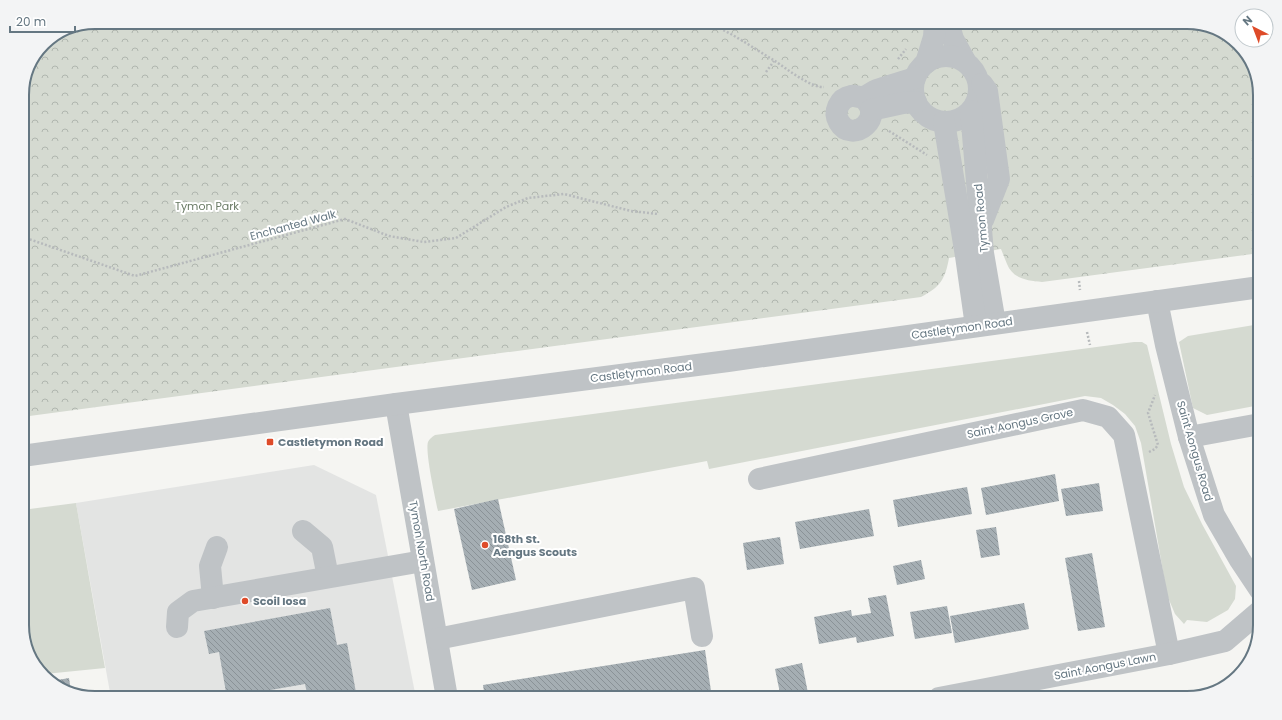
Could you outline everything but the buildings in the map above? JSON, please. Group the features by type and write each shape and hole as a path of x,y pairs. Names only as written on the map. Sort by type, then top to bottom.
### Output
{"street":[{"path":"935,29 934,37 920,70 914,94 916,102 927,116 934,120 944,122 963,118 972,111"},
{"path":"950,29 953,39 965,61"},
{"path":"916,102 866,104 874,91 920,70 935,58 945,56 955,57 965,61 972,67 987,90 999,179 981,225"},
{"name":"Tymon Road","path":"978,78 980,83 980,93 977,103 972,111 983,253 986,325"},
{"name":"Tymon Road","path":"944,122 966,256 986,325"},
{"name":"Castletymon Road","path":"29,455 396,404 728,361 1253,288"},
{"name":"Saint Aongus Road","path":"1157,301 1166,345 1189,437 1214,515 1253,580"},
{"name":"Tymon North Road","path":"396,404 446,691"},
{"name":"Saint Aongus Grove","path":"759,479 1083,410 1108,417 1124,435 1169,654"},
{"path":"1189,437 1253,425"},
{"path":"303,530 322,547 328,578"},
{"path":"213,598 210,566 217,547"},
{"path":"177,627 178,612 193,601 423,560"},
{"path":"437,639 694,588 702,636"},
{"name":"Saint Aongus Lawn","path":"976,691 1169,654 1225,641 1253,617"}],"path":[{"path":"719,29 739,39 806,81 822,87 828,86"},
{"path":"895,63 906,48"},
{"path":"766,72 774,61"},
{"name":"Enchanted Walk","path":"29,239 135,276 346,219 389,236 424,242 456,238 506,207 528,198 535,197 564,194 631,211 658,214"},
{"path":"1087,327 1090,345"},
{"path":"1129,458 1152,451 1158,445 1148,413 1149,407 1156,392"}],"shaded area":[{"name":"Scoil Iosa","path":"314,465 376,495 415,691 110,691 76,503"}],"green space":[{"name":"Tymon Park","path":"95,29 1187,29 1204,31 1220,38 1230,45 1242,58 1252,82 1253,91 1253,254 1042,282 1026,280 1013,273 1007,264 1001,249 949,258 946,272 941,282 933,290 921,297 29,416 29,91 31,78 40,58 48,48 58,40 82,30"},
{"path":"1253,325 1253,406 1207,415 1193,408 1179,342 1188,336"},
{"path":"1142,342 1147,345 1171,444 1184,487 1202,524 1236,586 1235,599 1228,610 1207,622 1187,620 1184,624 1175,614 1167,595 1141,443 1135,426 1125,414 1101,398 1085,396 709,469 707,461 438,511 427,447 428,441 435,435"},
{"path":"76,503 105,668 50,673 38,658 30,638 29,629 29,509"}],"place":[{"name":"Castletymon Road","path":"270,442"},
{"name":"168th St. Aengus Scouts","path":"485,545"},
{"name":"Scoil Iosa","path":"245,601"}]}
